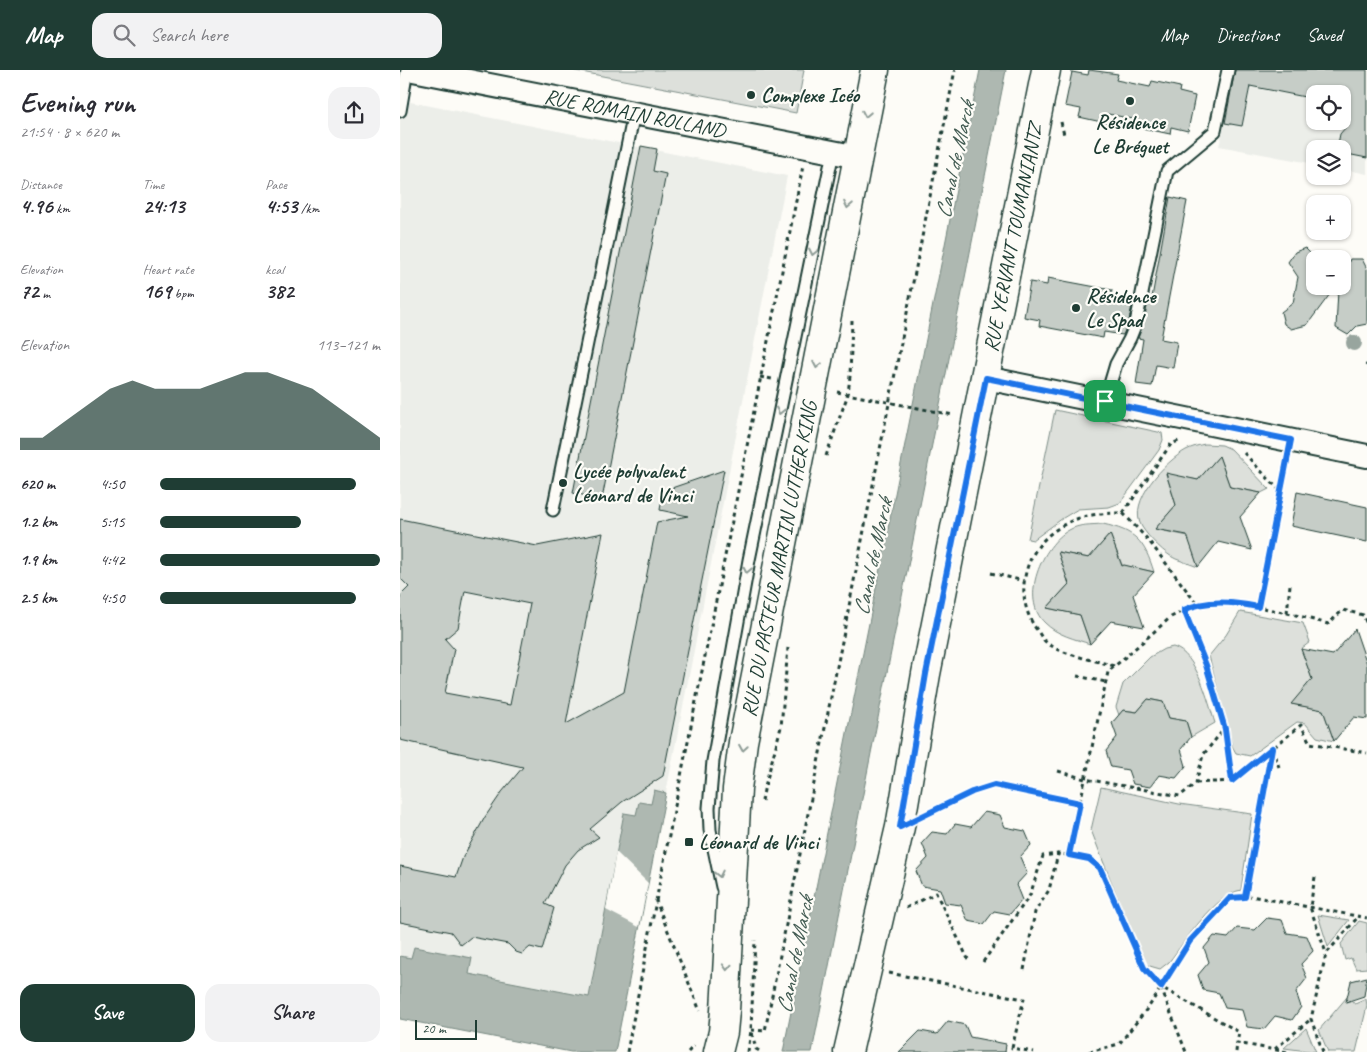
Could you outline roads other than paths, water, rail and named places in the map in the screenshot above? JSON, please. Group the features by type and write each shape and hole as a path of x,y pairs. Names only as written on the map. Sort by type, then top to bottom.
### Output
{"street":[{"name":"RUE ROMAIN ROLLAND","path":"413,70 845,155"},
{"name":"RUE DU PASTEUR MARTIN LUTHER KING","path":"721,1040 737,789 743,742 845,155 875,70"},
{"name":"RUE YERVANT TOUMANIANTZ","path":"848,1052 900,827 926,674 1046,70"},
{"path":"986,378 1367,456"}],"lane":[{"path":"400,111 407,70"},
{"path":"1105,401 1116,364 1136,323 1167,171 1215,131 1228,70"},
{"path":"553,510 634,113"}],"place":[{"name":"Complexe Icéo","path":"751,95"},
{"name":"Résidence Le Bréguet","path":"1130,101"},
{"name":"Résidence Le Spad","path":"1076,308"},
{"name":"Lycée polyvalent Léonard de Vinci","path":"563,483"},
{"name":"Léonard de Vinci","path":"689,842"}],"water label":[{"name":"Canal de Marck","path":"955,160"},
{"name":"Canal de Marck","path":"873,557"},
{"name":"Canal de Marck","path":"795,955"}]}
